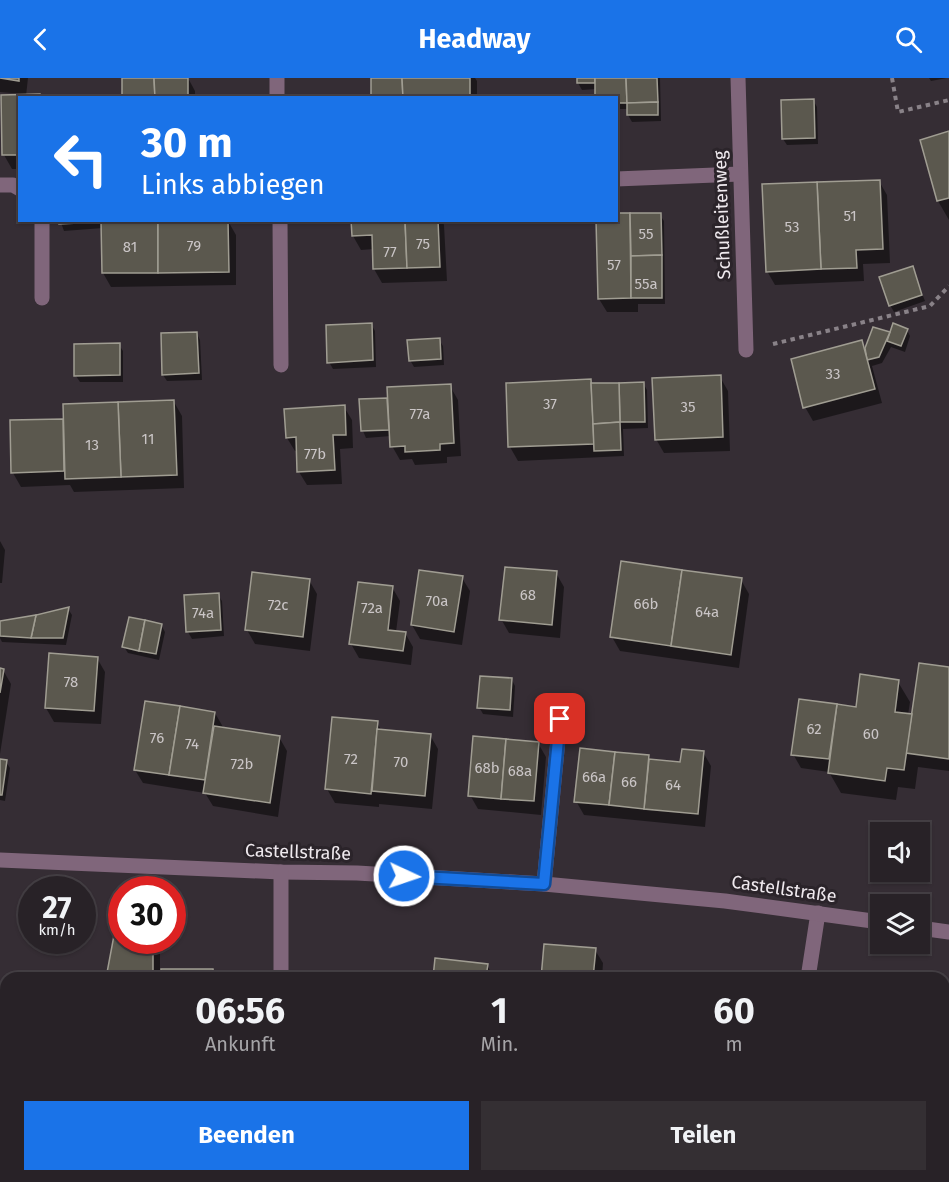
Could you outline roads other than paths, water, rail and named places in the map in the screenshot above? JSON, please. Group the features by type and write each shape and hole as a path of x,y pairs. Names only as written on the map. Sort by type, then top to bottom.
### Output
{"street":[{"path":"277,78 277,96"},
{"name":"Schußleitenweg","path":"738,78 746,351"},
{"path":"618,179 740,174"},
{"path":"0,185 13,185 18,188"},
{"path":"42,222 42,298"},
{"path":"280,222 281,366"},
{"path":"544,884 560,719"},
{"name":"Castellstraße","path":"0,860 357,873 544,884 725,901 870,921"},
{"path":"281,872 281,972"},
{"path":"809,972 818,913"},
{"path":"930,929 949,932"}]}
